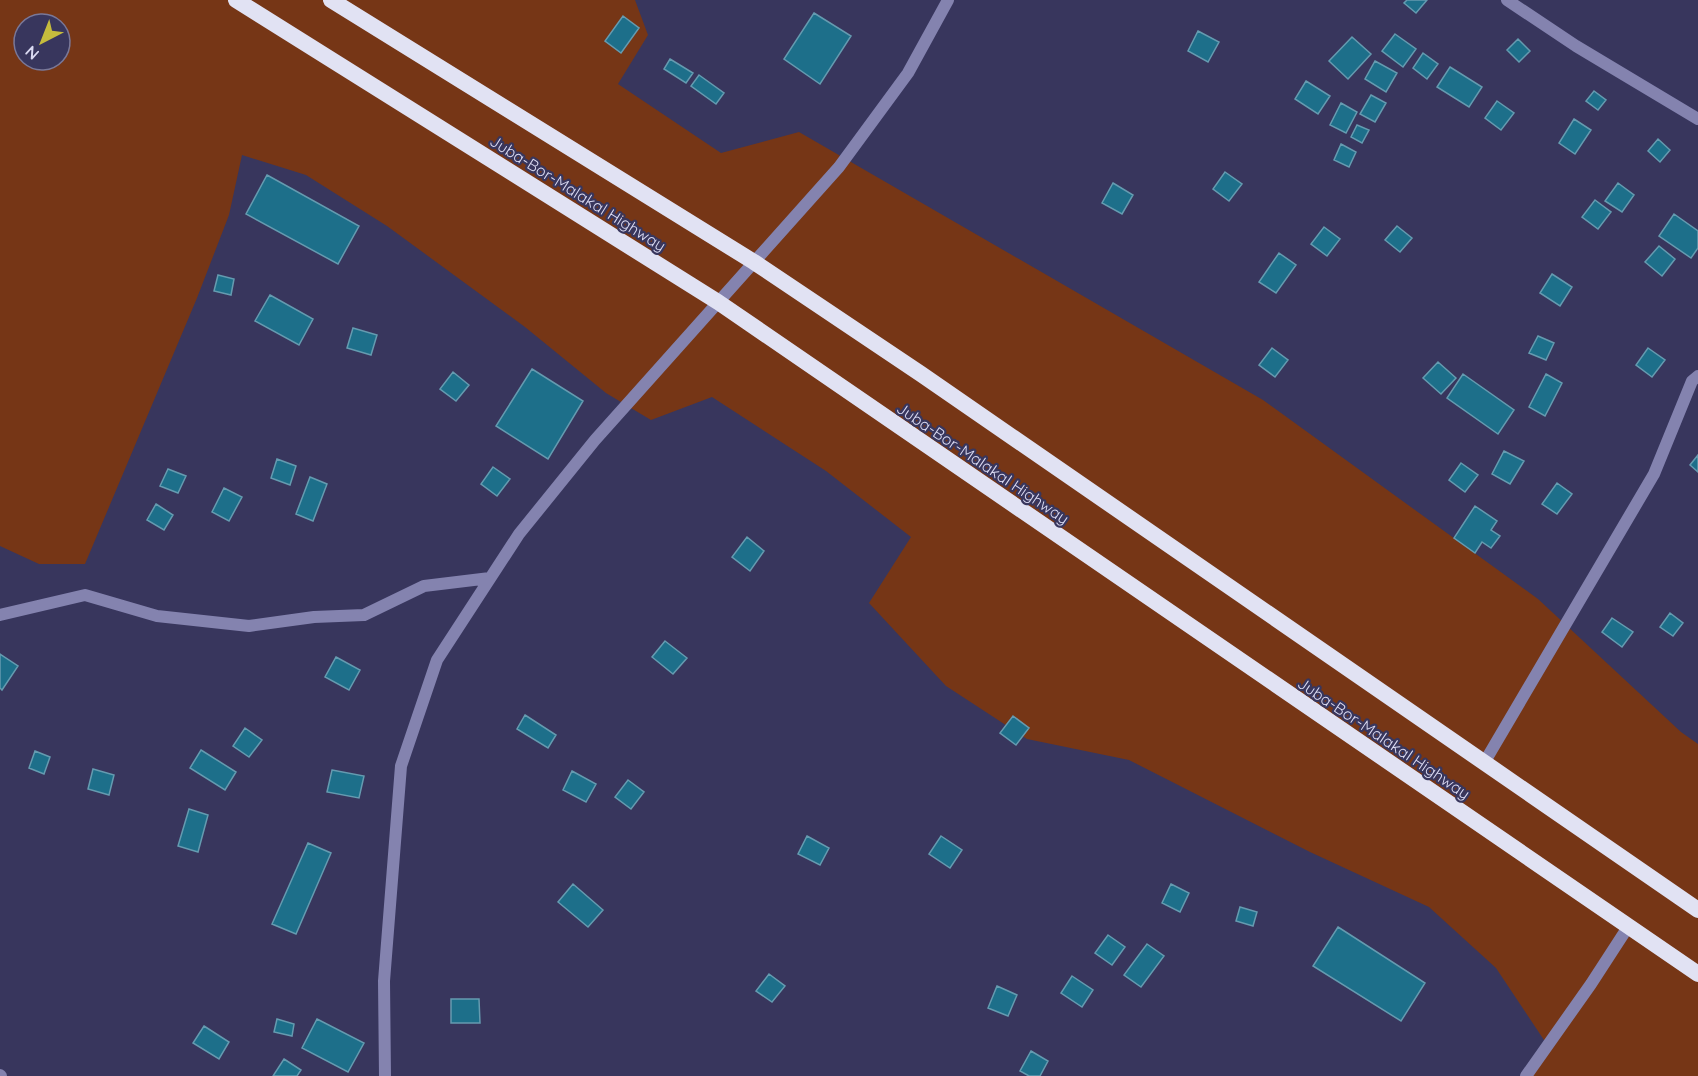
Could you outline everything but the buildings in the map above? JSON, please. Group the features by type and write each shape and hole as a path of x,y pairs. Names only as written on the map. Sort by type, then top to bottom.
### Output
{"highway":[{"name":"Juba-Bor-Malakal Highway","path":"236,0 718,302 1698,974"},
{"name":"Juba-Bor-Malakal Highway","path":"331,0 753,261 921,374 1698,910"}],"street":[{"path":"385,1076 384,981 401,766 437,660 519,534 595,440 839,166 908,73 948,0"},
{"path":"1507,0 1576,46 1698,119"},
{"path":"1484,763 1654,474 1692,381 1698,376"},
{"path":"0,615 85,595 157,616 249,626 314,617 364,615 424,586 490,578"},
{"path":"1526,1076 1628,927"}],"shaded area":[{"path":"0,0 635,0 648,35 618,84 721,153 799,132 1263,400 1538,599 1681,732 1698,744 1698,1076 1531,1076 1548,1046 1496,968 1429,907 1310,852 1129,760 1027,739 946,686 869,603 911,537 826,471 712,397 651,420 606,393 525,327 387,226 306,175 242,155 229,215 197,298 85,564 39,564 0,546"}]}
